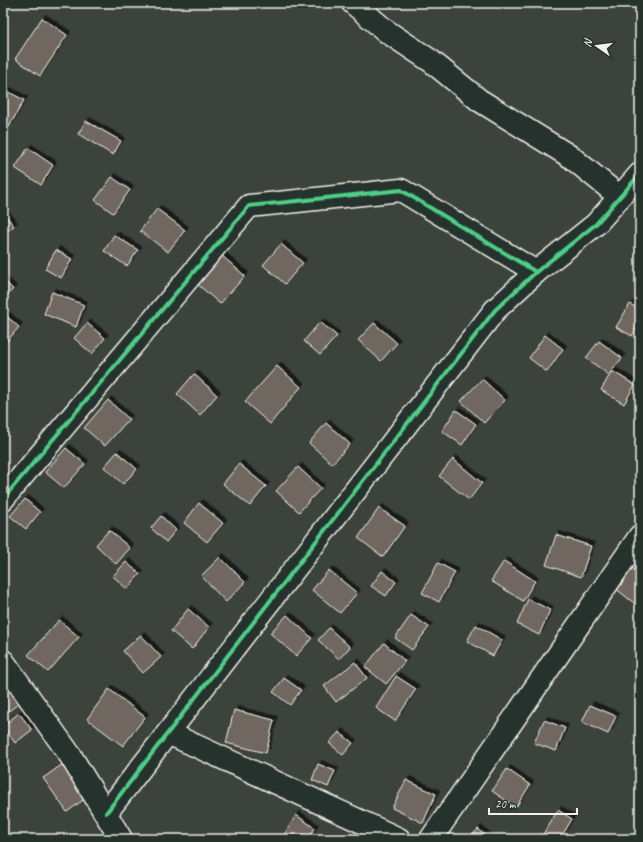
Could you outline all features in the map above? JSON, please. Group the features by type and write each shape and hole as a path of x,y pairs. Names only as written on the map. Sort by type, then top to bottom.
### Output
{"street":[{"path":"353,3 386,32 431,61 478,100 571,156 620,197"},
{"path":"106,814 495,310 536,272 596,224 640,174"},
{"path":"3,499 249,206 401,190 536,272"},
{"path":"431,839 640,536"},
{"path":"3,661 70,755 121,839"},
{"path":"168,734 399,839"}],"building":[{"path":"42,18 67,35 40,76 15,59"},
{"path":"3,89 24,100 9,127 3,124"},
{"path":"86,121 121,141 113,155 78,134"},
{"path":"28,148 53,165 41,185 15,168"},
{"path":"112,177 130,190 113,213 95,200"},
{"path":"157,209 185,230 168,252 140,231"},
{"path":"3,212 14,226 3,234"},
{"path":"114,235 138,250 127,266 104,251"},
{"path":"281,244 303,263 285,284 263,265"},
{"path":"56,250 72,259 61,278 45,269"},
{"path":"220,254 245,276 220,304 195,282"},
{"path":"3,280 13,289 3,300"},
{"path":"52,292 84,305 76,327 44,314"},
{"path":"630,304 640,310 640,321 632,336 616,327"},
{"path":"3,313 19,327 3,346"},
{"path":"320,322 337,336 320,355 304,341"},
{"path":"87,323 105,338 92,354 74,338"},
{"path":"374,323 397,343 381,361 358,340"},
{"path":"545,335 563,349 547,372 529,358"},
{"path":"599,341 622,358 609,375 586,358"},
{"path":"277,366 301,387 270,424 245,402"},
{"path":"612,371 635,385 624,404 601,390"},
{"path":"194,374 217,395 200,415 177,394"},
{"path":"482,379 505,400 484,423 461,401"},
{"path":"108,400 129,419 105,446 84,428"},
{"path":"456,410 476,424 462,445 442,431"},
{"path":"326,423 350,444 332,464 309,443"},
{"path":"66,448 85,464 64,488 45,472"},
{"path":"117,452 137,469 123,484 104,467"},
{"path":"453,459 482,483 469,500 439,476"},
{"path":"239,464 266,486 250,506 223,484"},
{"path":"298,467 321,488 299,512 276,491"},
{"path":"25,499 40,512 26,529 10,516"},
{"path":"199,503 223,523 207,542 184,523"},
{"path":"379,508 405,526 383,557 358,538"},
{"path":"161,516 176,530 166,542 151,528"},
{"path":"109,530 130,548 116,564 96,545"},
{"path":"556,535 591,546 581,577 546,565"},
{"path":"220,557 245,582 226,602 201,576"},
{"path":"504,561 535,581 523,601 491,581"},
{"path":"126,562 140,574 127,589 113,576"},
{"path":"438,563 455,572 439,602 422,593"},
{"path":"631,567 640,574 640,608 614,587"},
{"path":"329,570 357,593 340,613 312,590"},
{"path":"382,571 396,582 386,596 371,586"},
{"path":"528,599 550,610 539,635 517,624"},
{"path":"188,609 209,627 192,649 171,631"},
{"path":"287,615 312,638 296,656 270,633"},
{"path":"411,615 429,627 412,650 395,638"},
{"path":"59,620 79,637 48,672 28,655"},
{"path":"476,625 502,640 493,656 467,641"},
{"path":"329,628 350,647 339,659 318,640"},
{"path":"141,635 161,657 143,673 123,651"},
{"path":"384,643 405,661 386,684 365,667"},
{"path":"355,662 367,678 336,702 324,686"},
{"path":"396,676 416,689 395,721 376,708"},
{"path":"284,678 301,690 290,705 273,692"},
{"path":"9,685 21,702 6,713 3,709 3,689"},
{"path":"109,689 145,717 123,746 87,719"},
{"path":"590,705 616,716 608,734 582,722"},
{"path":"234,710 274,720 266,753 226,743"},
{"path":"19,713 32,730 15,743 3,726"},
{"path":"544,720 565,728 556,751 534,743"},
{"path":"339,732 353,743 343,755 329,743"},
{"path":"64,763 87,797 67,812 43,778"},
{"path":"318,764 335,771 328,787 312,780"},
{"path":"507,769 530,785 516,807 492,791"},
{"path":"406,780 436,794 423,823 392,808"},
{"path":"558,810 572,819 560,839 551,839 543,834"},
{"path":"296,815 315,828 308,839 291,839 284,835"},
{"path":"478,829 490,839 469,839"}],"cycle path":[{"path":"106,813 495,310 536,272 596,224 640,174"},
{"path":"3,499 249,206 401,190 536,272"}]}
